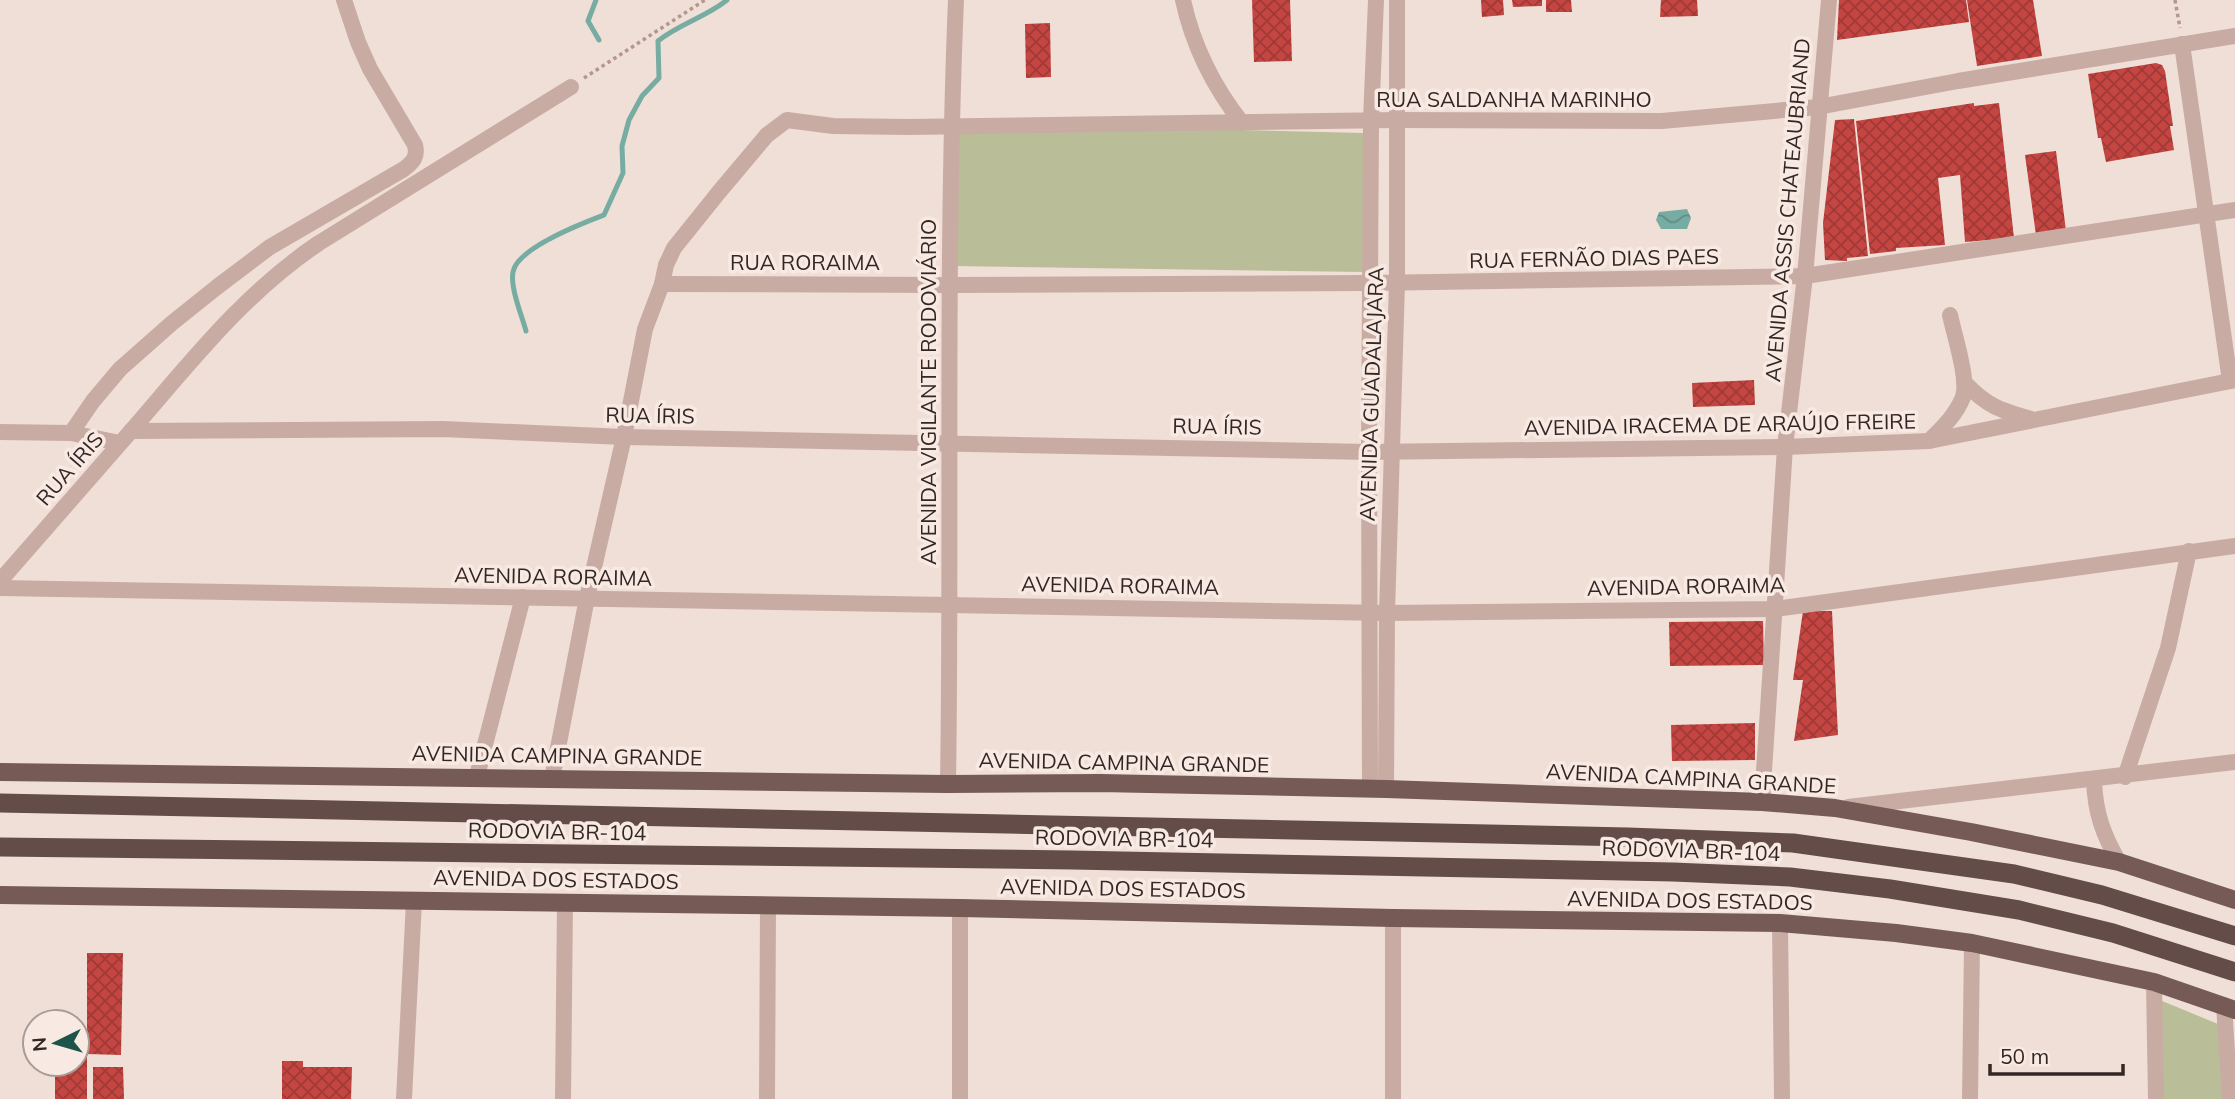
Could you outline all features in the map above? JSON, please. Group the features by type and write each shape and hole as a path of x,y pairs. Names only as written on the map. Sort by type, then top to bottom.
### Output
{"highway":[{"name":"RODOVIA BR-104","path":"0,803 1576,836 1793,843 2014,874 2102,895 2235,936"},
{"name":"RODOVIA BR-104","path":"0,848 1072,860 1660,871 1790,877 1890,889 2019,910 2113,933 2235,972"}],"main road":[{"name":"AVENIDA CAMPINA GRANDE","path":"0,772 948,784 1100,783 1762,802 1835,808 2119,862 2235,900"},
{"name":"AVENIDA DOS ESTADOS","path":"0,895 960,908 1780,923 1972,943 2154,982 2229,1008"}],"street":[{"path":"71,433 120,369 208,294 270,247 414,161 415,145 370,69 344,0"},
{"name":"AVENIDA VIGILANTE RODOVIÁRIO","path":"948,784 951,604 948,285 956,0"},
{"path":"1183,0 1204,65 1224,100 1242,123"},
{"path":"1376,0 1371,120 1369,612 1378,789"},
{"name":"AVENIDA GUADALAJARA","path":"1378,789 1387,613 1397,283 1397,0"},
{"name":"AVENIDA ASSIS CHATEAUBRIAND","path":"1762,802 1785,447 1805,276 1829,0"},
{"name":"RUA SALDANHA MARINHO","path":"662,284 669,256 683,236 767,135 787,120 834,126 951,127 1371,120 1662,121 1818,107 2235,36"},
{"path":"2182,44 2233,381"},
{"path":"0,432 126,437 223,325 280,270 571,87"},
{"name":"RUA FERNÃO DIAS PAES","path":"948,285 1397,283 1805,276 2235,209"},
{"path":"552,779 587,598 624,437 645,329 662,284"},
{"name":"RUA RORAIMA","path":"662,284 948,285"},
{"path":"1929,441 1953,416 1964,395 1964,382 1950,315"},
{"name":"AVENIDA IRACEMA DE ARAÚJO FREIRE","path":"1369,452 1785,447 1929,441 2233,381"},
{"path":"1964,382 1982,401 1999,410 2035,420"},
{"name":"RUA ÍRIS","path":"0,581 126,437 443,429 624,437 1369,452"},
{"name":"AVENIDA RORAIMA","path":"0,587 1387,613 1775,609 2235,546"},
{"path":"2125,777 2168,648 2189,551"},
{"path":"477,776 523,597"},
{"path":"1835,808 2125,777 2235,762"},
{"path":"2094,780 2099,822 2119,862"},
{"path":"404,1099 414,901"},
{"path":"563,1099 565,902"},
{"path":"767,1099 768,906"},
{"path":"960,908 960,1099"},
{"path":"1393,918 1394,1099"},
{"path":"1780,923 1782,1099"},
{"path":"1970,1099 1972,943"},
{"path":"2154,982 2156,1099"},
{"path":"2229,1008 2230,1099"}],"path":[{"path":"571,87 705,0"},
{"path":"2175,0 2182,44"}],"green space":[{"path":"956,123 1363,133 1363,272 951,266"},
{"path":"2155,998 2218,1024 2223,1099 2156,1099"}],"water":[{"path":"1687,209 1691,218 1687,229 1661,229 1656,220 1659,212"}],"building":[{"path":"1252,0 1290,0 1292,61 1254,62"},
{"path":"1481,0 1503,0 1504,15 1482,17"},
{"path":"1512,0 1542,0 1542,6 1513,7"},
{"path":"1546,0 1571,0 1572,12 1546,12"},
{"path":"1661,0 1697,0 1698,16 1660,17"},
{"path":"1839,0 1966,0 1969,22 1837,40"},
{"path":"1967,0 2033,0 2042,56 1977,66"},
{"path":"1050,23 1051,77 1026,78 1025,24"},
{"path":"2156,63 2162,65 2165,71 2174,150 2106,162 2101,138 2098,138 2088,74"},
{"path":"1974,103 1974,106 1999,103 2014,238 1965,242 1960,175 1938,178 1945,245 1896,248 1896,251 1870,254 1856,121"},
{"path":"1854,119 1868,256 1847,258 1847,261 1825,260 1823,223 1835,120"},
{"path":"2056,151 2066,231 2036,235 2025,155"},
{"path":"1754,380 1755,405 1693,407 1692,383"},
{"path":"1803,611 1832,611 1838,735 1794,741 1803,680 1793,680"},
{"path":"1763,621 1764,665 1670,666 1669,622"},
{"path":"1755,723 1755,760 1672,761 1671,725"},
{"path":"87,953 123,953 121,1055 91,1054 91,1008 87,1008"},
{"path":"282,1061 303,1061 303,1067 352,1067 351,1099 282,1099"},
{"path":"93,1067 123,1067 124,1099 93,1099"},
{"path":"55,1078 87,1078 87,1099 55,1099"}],"waterway":[{"path":"596,0 588,21 599,40"},
{"path":"526,331 513,286 513,272 517,263 552,238 604,215 623,173 622,146 629,120 642,96 659,78 658,41 727,0"}]}
